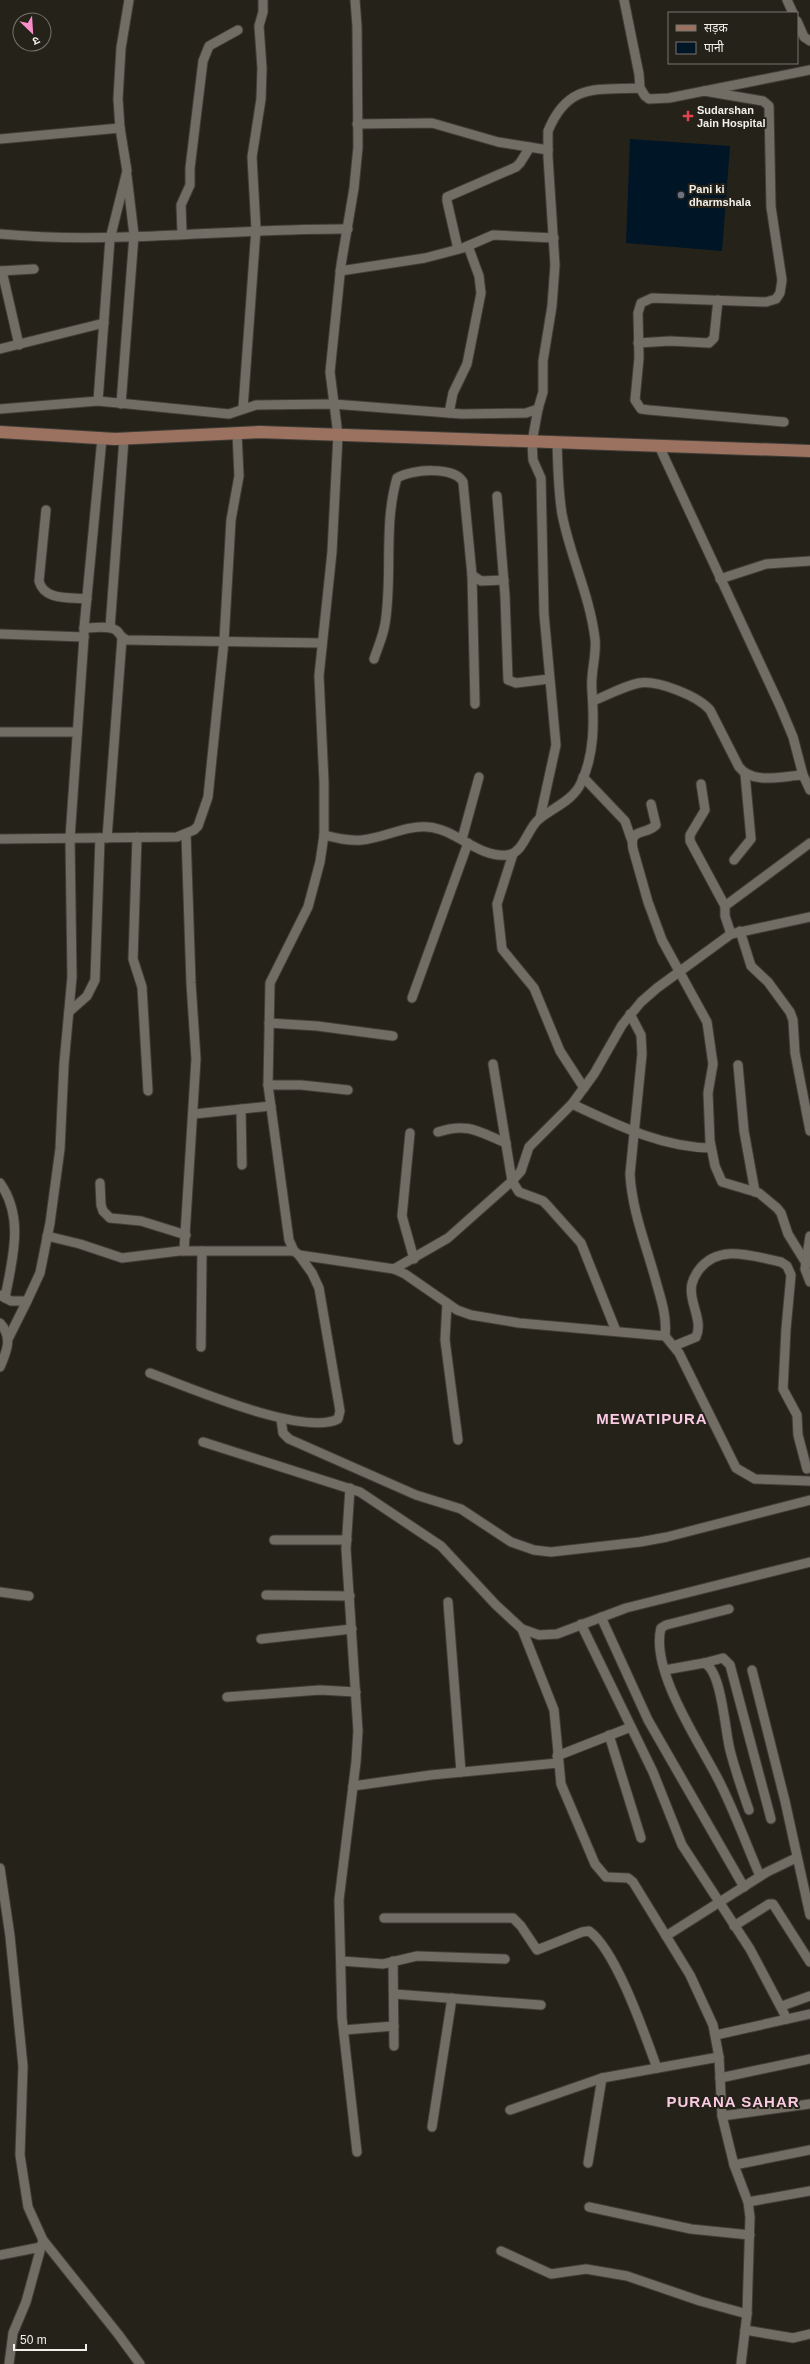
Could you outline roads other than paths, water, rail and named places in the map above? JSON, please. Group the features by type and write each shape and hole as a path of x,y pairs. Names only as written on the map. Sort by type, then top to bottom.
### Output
{"main road":[{"path":"0,432 102,438 238,433 338,435 810,451"}],"street":[{"path":"121,404 134,235 127,171 120,128 119,72 129,0"},
{"path":"243,408 256,230 252,157 261,99 262,68 259,26 263,12 263,0"},
{"path":"150,1373 281,1419 306,1422 334,1421 340,1415 319,1288 312,1273 289,1240 280,1184 268,1085 270,983 308,907 320,862 324,835 324,782 319,676 332,552 338,435 330,385 330,358 340,271 354,188 358,124 357,26 355,0"},
{"path":"624,0 639,74 640,88 645,96 654,100 810,70"},
{"path":"787,0 793,12"},
{"path":"798,23 804,37 810,41"},
{"path":"182,233 181,205 190,185 190,168 203,60 209,46 238,30"},
{"path":"540,818 556,745 544,614 541,478 532,460 532,442 542,392 543,361 555,283 548,131 554,118 572,97 583,92 640,88"},
{"path":"704,91 763,101 769,106 771,207 782,280 780,293 772,301 646,299 639,308 635,400 641,409 784,422"},
{"path":"358,124 432,123 474,136 548,150"},
{"path":"0,139 120,128"},
{"path":"458,248 447,201 448,198 516,167 530,147"},
{"path":"98,401 110,239 127,171"},
{"path":"0,234 49,238 110,239 134,235 256,230 348,229"},
{"path":"340,271 392,265 468,246 493,235 554,238"},
{"path":"449,413 453,393 468,364 482,292 479,276 468,246"},
{"path":"19,345 1,271 34,269"},
{"path":"638,342 670,341 709,343 714,338 718,300"},
{"path":"0,349 104,323"},
{"path":"0,409 98,401 229,414 243,408 256,405 333,404 449,413 526,413 538,409"},
{"path":"0,839 177,837 186,834 198,826 208,797 224,641 231,520 239,476 238,433"},
{"path":"8,1339 40,1273 60,1149 72,924 70,838 84,632 102,438"},
{"path":"110,628 124,438"},
{"path":"557,442 562,514 595,640 591,676 595,724 584,777 575,792 533,825 520,848 514,854 497,904 502,949 534,988 560,1051 584,1088"},
{"path":"659,446 780,706 793,737 803,774 810,790"},
{"path":"374,659 382,637 386,618 388,529 397,478 412,472 448,472 461,477 463,482 472,575 475,704"},
{"path":"497,496 504,580 508,680 516,683 549,678"},
{"path":"46,510 39,581 41,588 50,595 87,599"},
{"path":"720,579 766,564 810,561"},
{"path":"472,575 480,581 504,580"},
{"path":"0,634 84,632 110,628 117,631 122,638 127,640 322,643"},
{"path":"68,1012 87,996 95,980 103,838 122,638"},
{"path":"593,701 645,682 684,693 697,699 710,710 739,767 745,774 753,778 803,774"},
{"path":"0,732 77,732"},
{"path":"734,860 751,839 745,774"},
{"path":"412,998 465,841 479,777"},
{"path":"584,777 626,821 656,924 678,972 706,1018 713,1064 708,1093 711,1148 715,1166 722,1182 764,1196 781,1214 788,1234 806,1263"},
{"path":"701,784 705,810 693,830 690,841 725,906 725,916 752,966 768,982 790,1012 793,1020 795,1053 810,1131"},
{"path":"632,841 635,835 656,825 651,804"},
{"path":"324,835 345,840 362,840 422,826 434,827 498,855 514,854"},
{"path":"184,1251 194,1114 196,1059 191,983 186,834"},
{"path":"138,838 133,959 142,987 148,1091"},
{"path":"725,906 810,843"},
{"path":"394,1269 414,1259 448,1238 512,1181 520,1171 529,1147 572,1104 584,1088 630,1014 657,988 735,933 810,917"},
{"path":"630,1014 641,1035 642,1048 630,1174 632,1202 663,1306 666,1325 665,1336"},
{"path":"269,1023 317,1026 393,1036"},
{"path":"493,1064 512,1181 518,1192 542,1201 547,1205 581,1243 616,1331"},
{"path":"738,1065 744,1131 755,1192"},
{"path":"268,1085 301,1085 348,1090"},
{"path":"572,1104 635,1134 686,1147 711,1148"},
{"path":"194,1114 271,1106"},
{"path":"241,1109 242,1165"},
{"path":"438,1132 453,1127 467,1128 506,1143"},
{"path":"410,1133 402,1216 414,1259"},
{"path":"0,1183 16,1221 16,1238 3,1296 16,1302 27,1301"},
{"path":"100,1184 101,1206 103,1211 110,1218 141,1221 186,1235"},
{"path":"47,1236 80,1244 122,1258 184,1251 297,1253 394,1269 405,1274 457,1310 471,1316 519,1323 665,1336 674,1346 736,1468 755,1479 810,1481"},
{"path":"810,1236 805,1269 810,1282"},
{"path":"201,1347 202,1251"},
{"path":"674,1346 696,1337 699,1326 691,1286 694,1278 708,1260 715,1256 729,1253 781,1262 787,1266 791,1275 786,1329 784,1389 797,1415 798,1435 809,1467 799,1480"},
{"path":"447,1303 445,1340 458,1440"},
{"path":"0,1323 5,1328 8,1339 8,1349 0,1367"},
{"path":"281,1419 283,1433 289,1439 416,1495 461,1509 512,1542 534,1550 558,1551 654,1540 810,1500"},
{"path":"203,1442 360,1492 441,1546 496,1605 522,1629 539,1635 551,1634 626,1608 810,1562"},
{"path":"350,1488 347,1540 358,1731 339,1900 344,2030 357,2152"},
{"path":"274,1540 347,1540"},
{"path":"0,1592 29,1596"},
{"path":"266,1595 350,1596"},
{"path":"448,1602 461,1772"},
{"path":"729,1609 676,1621 661,1628 660,1639 665,1670 686,1722 722,1788 760,1876"},
{"path":"601,1617 652,1726 744,1887"},
{"path":"581,1624 653,1772 682,1845 750,1949 782,2006 787,2019"},
{"path":"261,1640 352,1629"},
{"path":"522,1629 554,1710 561,1784 601,1874 606,1877 628,1878 633,1882 690,1975 705,2005 716,2035 719,2057 722,2116 734,2165 748,2202 750,2235 747,2314 741,2364"},
{"path":"665,1670 723,1658 730,1665 771,1819"},
{"path":"704,1663 708,1664 714,1675 724,1710 730,1752 749,1810"},
{"path":"752,1670 785,1801 796,1858 810,1915"},
{"path":"227,1697 320,1690 356,1692"},
{"path":"353,1786 558,1760 609,1735 631,1727"},
{"path":"609,1735 642,1838"},
{"path":"666,1936 760,1876 796,1858"},
{"path":"0,1868 10,1936 23,2066 20,2155 28,2207 42,2244 118,2334 140,2364"},
{"path":"734,1926 769,1904 773,1904 810,1962"},
{"path":"384,1918 514,1918 537,1950 582,1932 589,1931 606,1950 626,1989 658,2068"},
{"path":"341,1961 383,1964 417,1956 505,1958"},
{"path":"393,1961 394,2046"},
{"path":"394,1994 541,2005"},
{"path":"782,2006 810,1996"},
{"path":"432,2127 452,1998"},
{"path":"716,2035 810,2014"},
{"path":"344,2030 394,2026"},
{"path":"510,2110 602,2078 719,2057"},
{"path":"720,2078 810,2059"},
{"path":"588,2163 602,2078"},
{"path":"722,2116 810,2104"},
{"path":"734,2165 810,2150"},
{"path":"748,2202 810,2191"},
{"path":"589,2207 691,2229 750,2235"},
{"path":"0,2255 42,2244"},
{"path":"9,2364 14,2333 26,2302 42,2244"},
{"path":"501,2251 550,2274 586,2269 627,2276 700,2301 747,2314"},
{"path":"745,2330 793,2338 810,2334"}],"water":[{"path":"630,139 730,146 722,251 626,243"}],"place":[{"name":"Sudarshan Jain Hospital","path":"688,116"},
{"name":"Pani ki dharmshala","path":"681,195"}],"district":[{"name":"MEWATIPURA","path":"652,1418"},
{"name":"PURANA SAHAR","path":"733,2101"}]}
